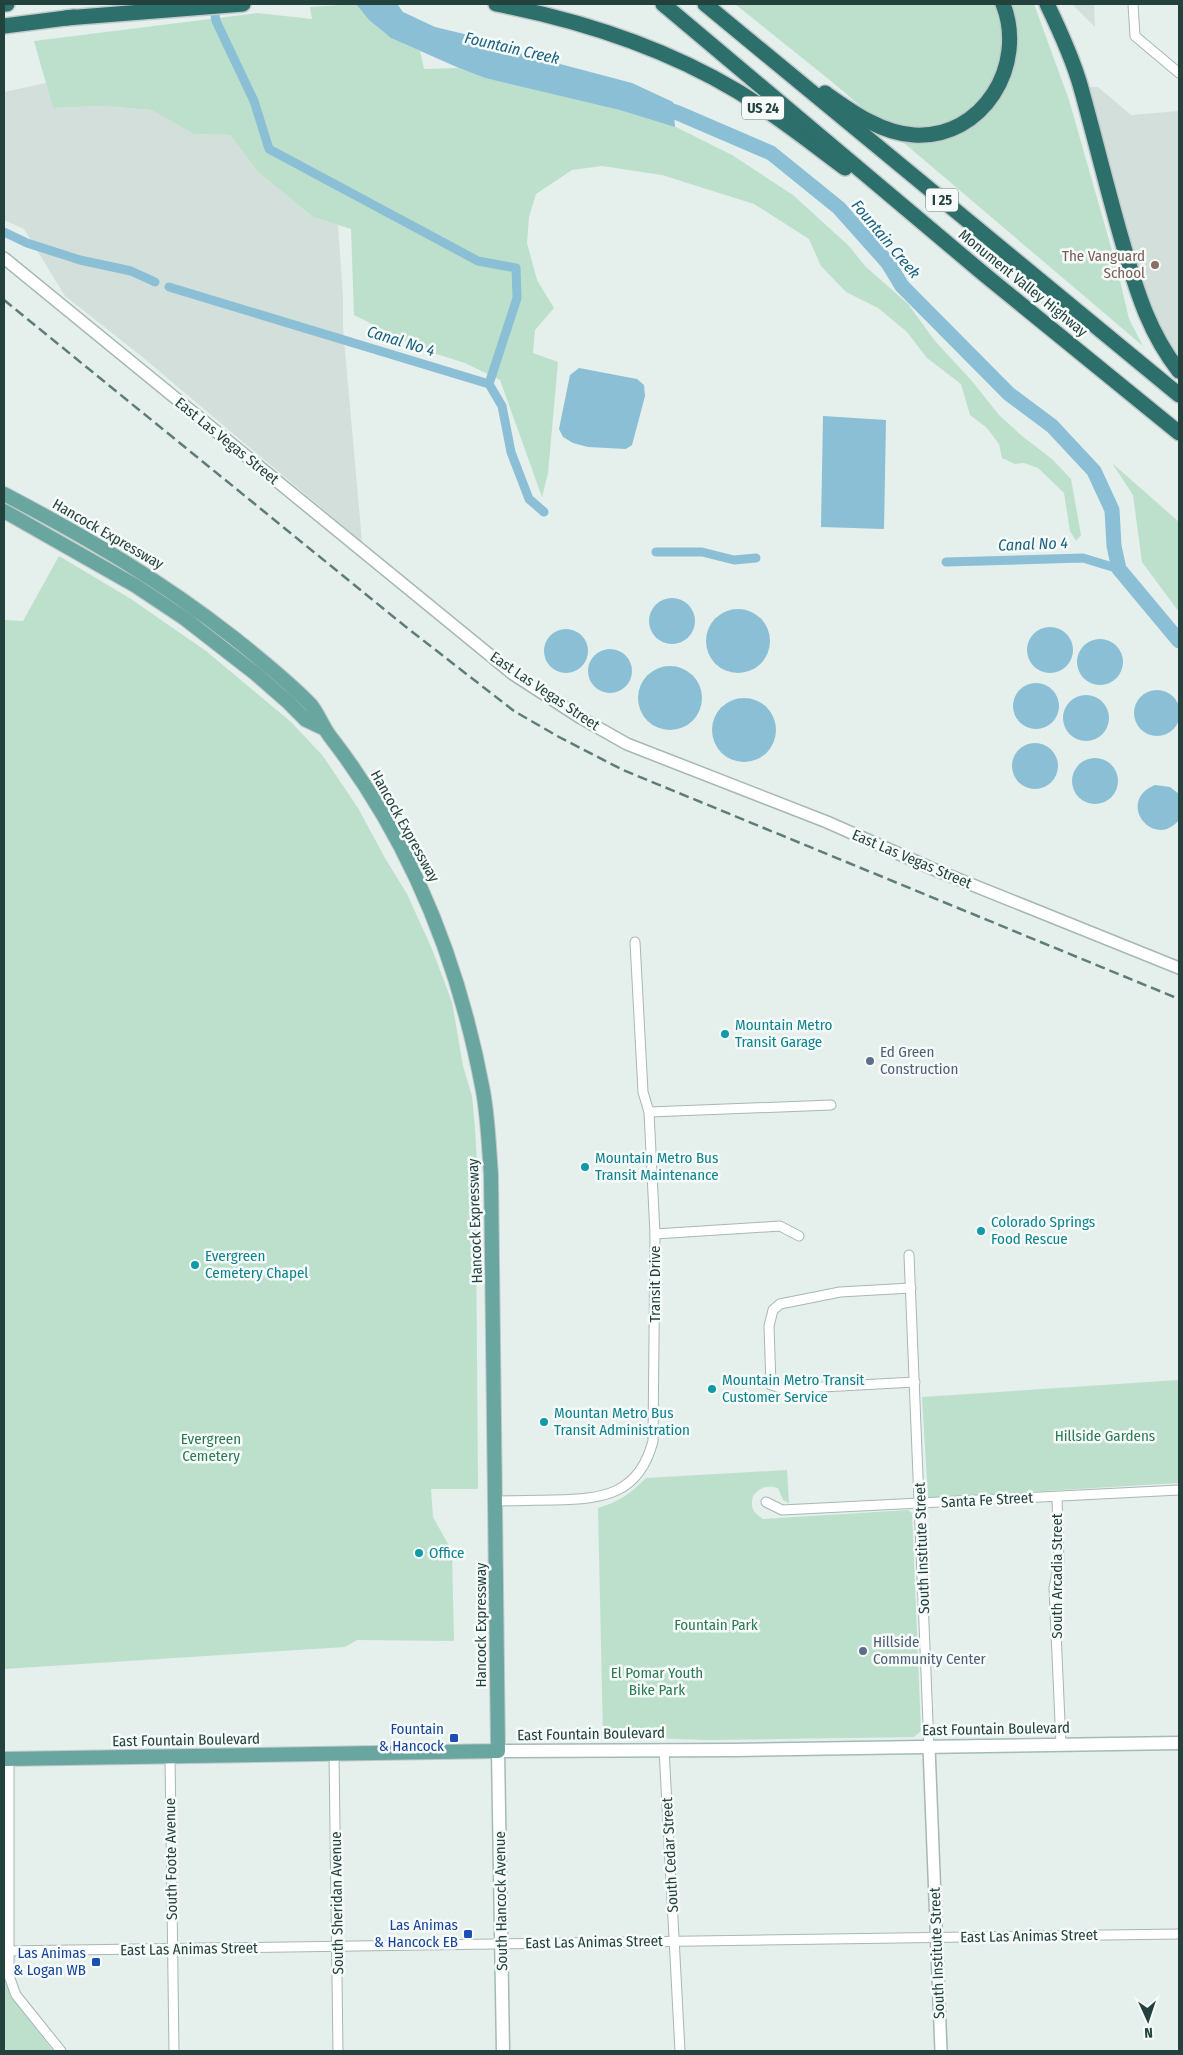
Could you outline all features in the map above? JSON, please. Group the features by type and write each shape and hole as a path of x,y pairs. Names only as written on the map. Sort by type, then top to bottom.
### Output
{"highway":[{"path":"4,26 174,4"},
{"path":"66,18 243,4"},
{"name":"US 24","path":"496,4 539,13 643,45 735,90 787,124 960,254"},
{"name":"Monument Valley Highway","path":"663,4 960,254 1179,433"},
{"name":"Monument Valley Highway","path":"705,4 1179,395"},
{"path":"747,39 866,120 903,133 924,135 942,132 964,124 976,115 996,92 1004,75 1009,56 1010,28 1004,4"},
{"path":"1047,4 1064,41 1081,87 1113,212 1147,318 1157,338 1179,371"}],"main road":[{"name":"Hancock Expressway","path":"4,494 89,539 193,606 266,663 298,692 313,708 323,728 367,787 410,864 443,938 465,1007 484,1093 491,1176 498,1751"},
{"name":"Hancock Expressway","path":"4,511 136,586 184,618 256,674 306,720 323,728"},
{"name":"East Fountain Boulevard","path":"6,1759 1179,1743"},
{"name":"South Hancock Avenue","path":"498,1751 503,2051"}],"street":[{"path":"1133,4 1135,36 1179,73"},
{"name":"East Las Vegas Street","path":"4,258 514,674 580,718 627,744 827,822 932,869 1179,968"},
{"name":"Transit Drive","path":"496,1501 597,1498 611,1494 624,1486 644,1466 650,1455 655,1426 655,1234 649,1112 643,1092 635,942"},
{"path":"649,1112 831,1105"},
{"path":"655,1234 780,1226 799,1236"},
{"name":"South Institute Street","path":"910,1255 941,2051"},
{"path":"911,1288 840,1292 780,1304 773,1310 769,1326 772,1385 785,1390 915,1382"},
{"name":"Santa Fe Street","path":"766,1502 782,1510 1179,1490"},
{"name":"South Arcadia Street","path":"1057,1497 1059,1563 1054,1588 1061,1744"},
{"name":"South Cedar Street","path":"664,1749 680,2051"},
{"name":"South Sheridan Avenue","path":"334,1754 338,2051"},
{"name":"South Foote Avenue","path":"170,1757 174,2051"},
{"path":"6,1759 7,1951 9,1976 12,1987 61,2051"},
{"name":"East Las Animas Street","path":"7,1951 1179,1934"}],"shaded area":[{"path":"1072,4 1094,4 1095,27"},
{"path":"46,83 53,108 102,106 151,110 194,134 230,135 258,172 313,217 338,225 343,297 343,328 362,542 140,355 65,296 24,229 4,220 4,92"},
{"name":"The Vanguard School","path":"1081,87 1098,87 1131,115 1179,111 1179,371 1147,318"}],"green space":[{"path":"356,4 377,27 400,42 420,51 424,69 459,68 485,78 658,118 732,155 793,195 849,246 865,266 908,304 935,341 972,381 999,415 1052,459 1071,479 1081,535 1076,541 1070,531 1064,493 1038,468 1024,463 1015,464 1002,458 999,444 987,428 970,415 961,384 927,358 907,332 878,308 846,292 821,266 809,239 754,204 662,175 602,166 572,170 536,194 529,217 527,243 537,280 554,308 535,330 533,353 558,362 548,473 542,497 500,380 465,363 424,350 354,315 351,229 313,217 258,172 230,135 194,134 151,110 102,106 53,108 34,41 257,13 312,19 310,7"},
{"path":"735,4 1034,4 1069,100 1117,268 1129,319 1143,346 831,81"},
{"path":"1112,463 1179,522 1179,612 1142,562 1133,495"},
{"name":"Evergreen Cemetery","path":"59,556 131,599 206,651 291,722 323,756 358,808 407,894 432,949 452,1002 463,1066 472,1096 477,1162 472,1196 476,1225 478,1489 431,1489 433,1517 452,1551 454,1641 357,1640 345,1647 4,1669 4,620 23,621"},
{"name":"Hillside Gardens","path":"1178,1380 1178,1483 928,1498 922,1397"},
{"name":"Fountain Park","path":"787,1470 789,1503 783,1500 778,1488 774,1487 761,1489 753,1496 753,1509 763,1519 908,1510 912,1513 921,1731 914,1737 704,1740 603,1736 598,1508 624,1496 646,1478"},
{"path":"4,1961 10,1994 53,2051 4,2051"}],"water":[{"path":"356,4 397,4 403,12 435,27 464,34 507,50 632,83 673,102 675,127 620,110 485,78 459,68 391,38 369,20"},
{"path":"579,368 637,379 644,385 645,396 632,445 626,449 588,447 573,443 563,437 559,429 570,375"},
{"path":"823,416 886,420 884,529 821,527"},
{"path":"677,598 681,599 691,608 694,612 694,630 685,640 677,644 667,644 659,640 650,630 649,616 653,608 663,599"},
{"path":"738,609 750,611 761,618 768,629 770,641 768,653 761,664 750,671 738,673 726,671 715,664 708,653 706,641 708,629 715,618 726,611"},
{"path":"1050,627 1063,631 1069,637 1073,650 1069,663 1063,669 1050,673 1037,669 1031,663 1027,650 1031,637 1037,631"},
{"path":"570,629 582,635 587,643 587,659 582,667 574,672 562,673 550,667 545,659 544,647 550,635 558,630"},
{"path":"1100,639 1113,643 1119,649 1123,662 1119,675 1113,681 1100,685 1087,681 1081,675 1077,662 1081,649 1087,643"},
{"path":"606,649 614,649 626,655 632,671 626,687 614,693 606,693 594,687 588,675 588,667 594,655"},
{"path":"670,666 682,668 693,675 700,686 702,698 700,710 693,721 682,728 670,730 658,728 647,721 640,710 638,698 640,686 647,675 658,668"},
{"path":"1036,683 1049,687 1055,693 1059,706 1055,719 1049,725 1036,729 1023,725 1017,719 1013,706 1017,693 1023,687"},
{"path":"1157,690 1170,694 1176,700 1180,713 1176,726 1170,732 1157,736 1144,732 1138,726 1134,713 1138,700 1144,694"},
{"path":"1086,695 1099,699 1105,705 1109,718 1105,731 1099,737 1086,741 1073,737 1067,731 1063,718 1067,705 1073,699"},
{"path":"744,698 756,700 767,707 774,718 776,730 774,742 767,753 756,760 744,762 732,760 721,753 714,742 712,730 714,718 721,707 732,700"},
{"path":"1035,743 1048,747 1054,753 1058,766 1054,779 1048,785 1035,789 1022,785 1016,779 1012,766 1016,753 1022,747"},
{"path":"1095,758 1108,762 1114,768 1118,781 1114,794 1108,800 1095,804 1082,800 1076,794 1072,781 1076,768 1082,762"},
{"path":"1155,785 1170,787 1179,794 1179,820 1169,828 1159,830 1149,827 1142,820 1138,811 1138,802 1143,792"}],"waterway":[{"path":"213,4 216,21 254,101 269,149 478,261 516,268 517,298 489,384"},
{"name":"Fountain Creek","path":"654,104 771,153 839,208 888,263 902,286 1009,394 1052,426 1094,471 1112,510 1114,546 1119,569 1179,641"},
{"name":"Canal No 4","path":"4,232 27,243 80,260 131,271 155,282"},
{"name":"Canal No 4","path":"169,287 489,384 502,406 511,452 529,499 544,512"},
{"name":"Canal No 4","path":"656,552 702,552 734,560 756,558"},
{"name":"Canal No 4","path":"946,562 1083,558 1119,569"}],"railway":[{"path":"4,300 406,627 514,711 623,770 1179,999"}],"place":[{"name":"The Vanguard School","path":"1155,265"},
{"name":"Mountain Metro Transit Garage","path":"725,1034"},
{"name":"Ed Green Construction","path":"870,1061"},
{"name":"Mountain Metro Bus Transit Maintenance","path":"585,1167"},
{"name":"Colorado Springs Food Rescue","path":"981,1231"},
{"name":"Evergreen Cemetery Chapel","path":"195,1265"},
{"name":"Mountain Metro Transit Customer Service","path":"712,1389"},
{"name":"Mountan Metro Bus Transit Administration","path":"544,1422"},
{"name":"Office","path":"419,1553"},
{"name":"Hillside Community Center","path":"863,1651"},
{"name":"Fountain & Hancock","path":"454,1738"},
{"name":"Las Animas & Hancock EB","path":"468,1934"},
{"name":"Las Animas & Logan WB","path":"96,1962"}],"park label":[{"name":"El Pomar Youth Bike Park","path":"657,1682"}]}
